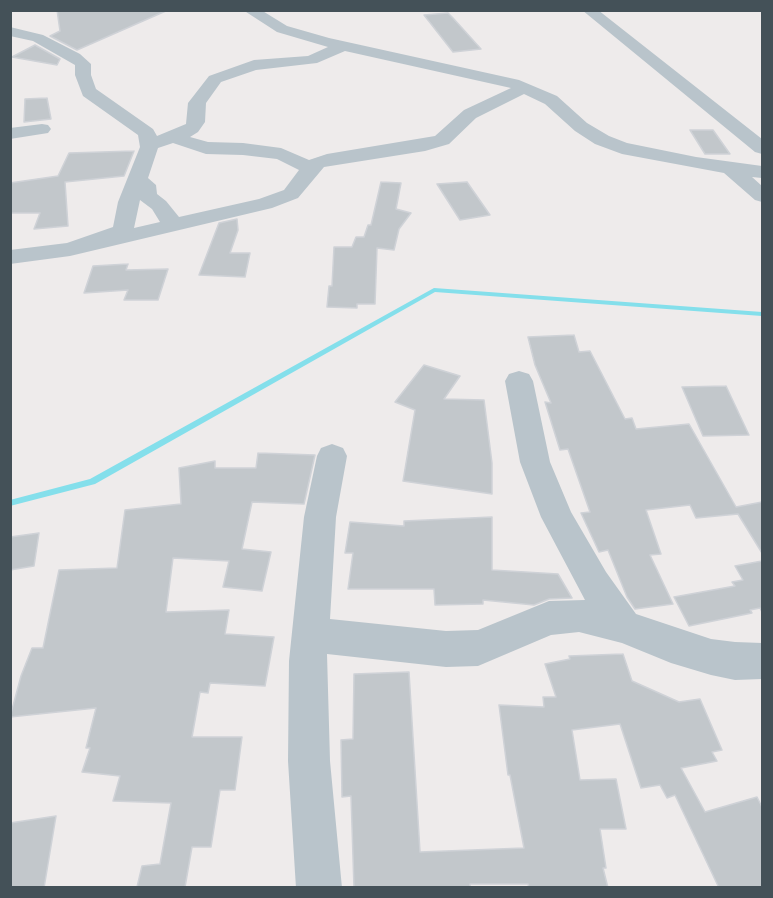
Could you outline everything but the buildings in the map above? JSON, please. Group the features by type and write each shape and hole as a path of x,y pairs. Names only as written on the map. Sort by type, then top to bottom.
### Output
{"street":[{"path":"250,10 282,29 343,46 479,74 524,88 551,100 595,135 622,148 762,172"},
{"path":"589,10 762,148"},
{"path":"10,31 30,36 60,48 75,57 83,64 83,75 89,92 147,133 149,145 128,202 123,230 92,244"},
{"path":"10,46 30,36"},
{"path":"149,145 192,128 196,122 197,103 215,79 254,65 311,60 343,46"},
{"path":"10,257 92,244 265,204 291,194 311,168 327,160 425,145 442,140 470,114 524,88"},
{"path":"10,134 42,129"},
{"path":"174,137 206,148 281,154 311,168"},
{"path":"730,168 762,196"},
{"path":"138,180 146,185 147,196 159,205 174,226"},
{"path":"519,381 535,462 557,517 594,583 623,626"},
{"path":"319,888 309,761 310,635 320,517 332,456"},
{"path":"310,635 446,649 478,648 549,618 579,615 623,626 671,645 711,657 762,663"}],"waterway":[{"path":"10,503 92,482 434,290 762,314"}]}
